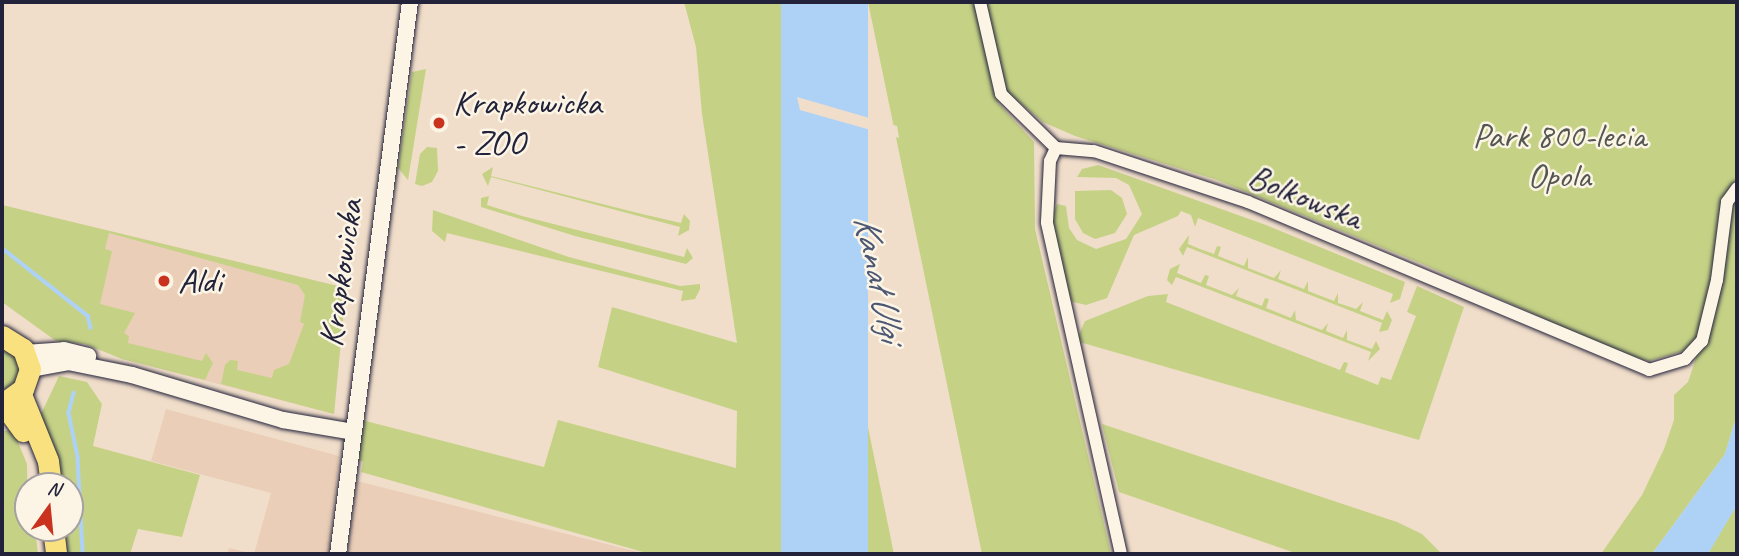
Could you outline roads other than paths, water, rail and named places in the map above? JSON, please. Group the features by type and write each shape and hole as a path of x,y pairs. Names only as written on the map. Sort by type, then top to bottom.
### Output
{"main road":[{"path":"2,336 15,341 27,361 8,398"},
{"path":"8,398 30,445 35,472"},
{"path":"8,398 48,461 49,472"}],"street":[{"name":"Krapkowicka","path":"338,554 410,2"},
{"path":"980,2 1000,94 1056,148 1050,161 1047,222 1066,317 1121,554"},
{"name":"Bolkowska","path":"1056,148 1094,151 1248,202 1648,369 1685,359 1705,332 1727,202 1737,188"},
{"path":"27,361 68,362 132,375 283,420 353,432"}],"water":[{"path":"781,2 868,2 868,554 781,554"},
{"path":"1737,414 1737,505 1708,554 1652,554 1725,454"}],"waterway":[{"path":"2,248 88,316 91,328"},
{"path":"74,393 69,413 78,457 83,554"}],"place":[{"name":"Krapkowicka - ZOO","path":"439,123"},
{"name":"Aldi","path":"164,281"}],"park label":[{"name":"Park 800-lecia Opola","path":"1559,156"}],"water label":[{"name":"Kanał Ulgi","path":"879,278"}]}
